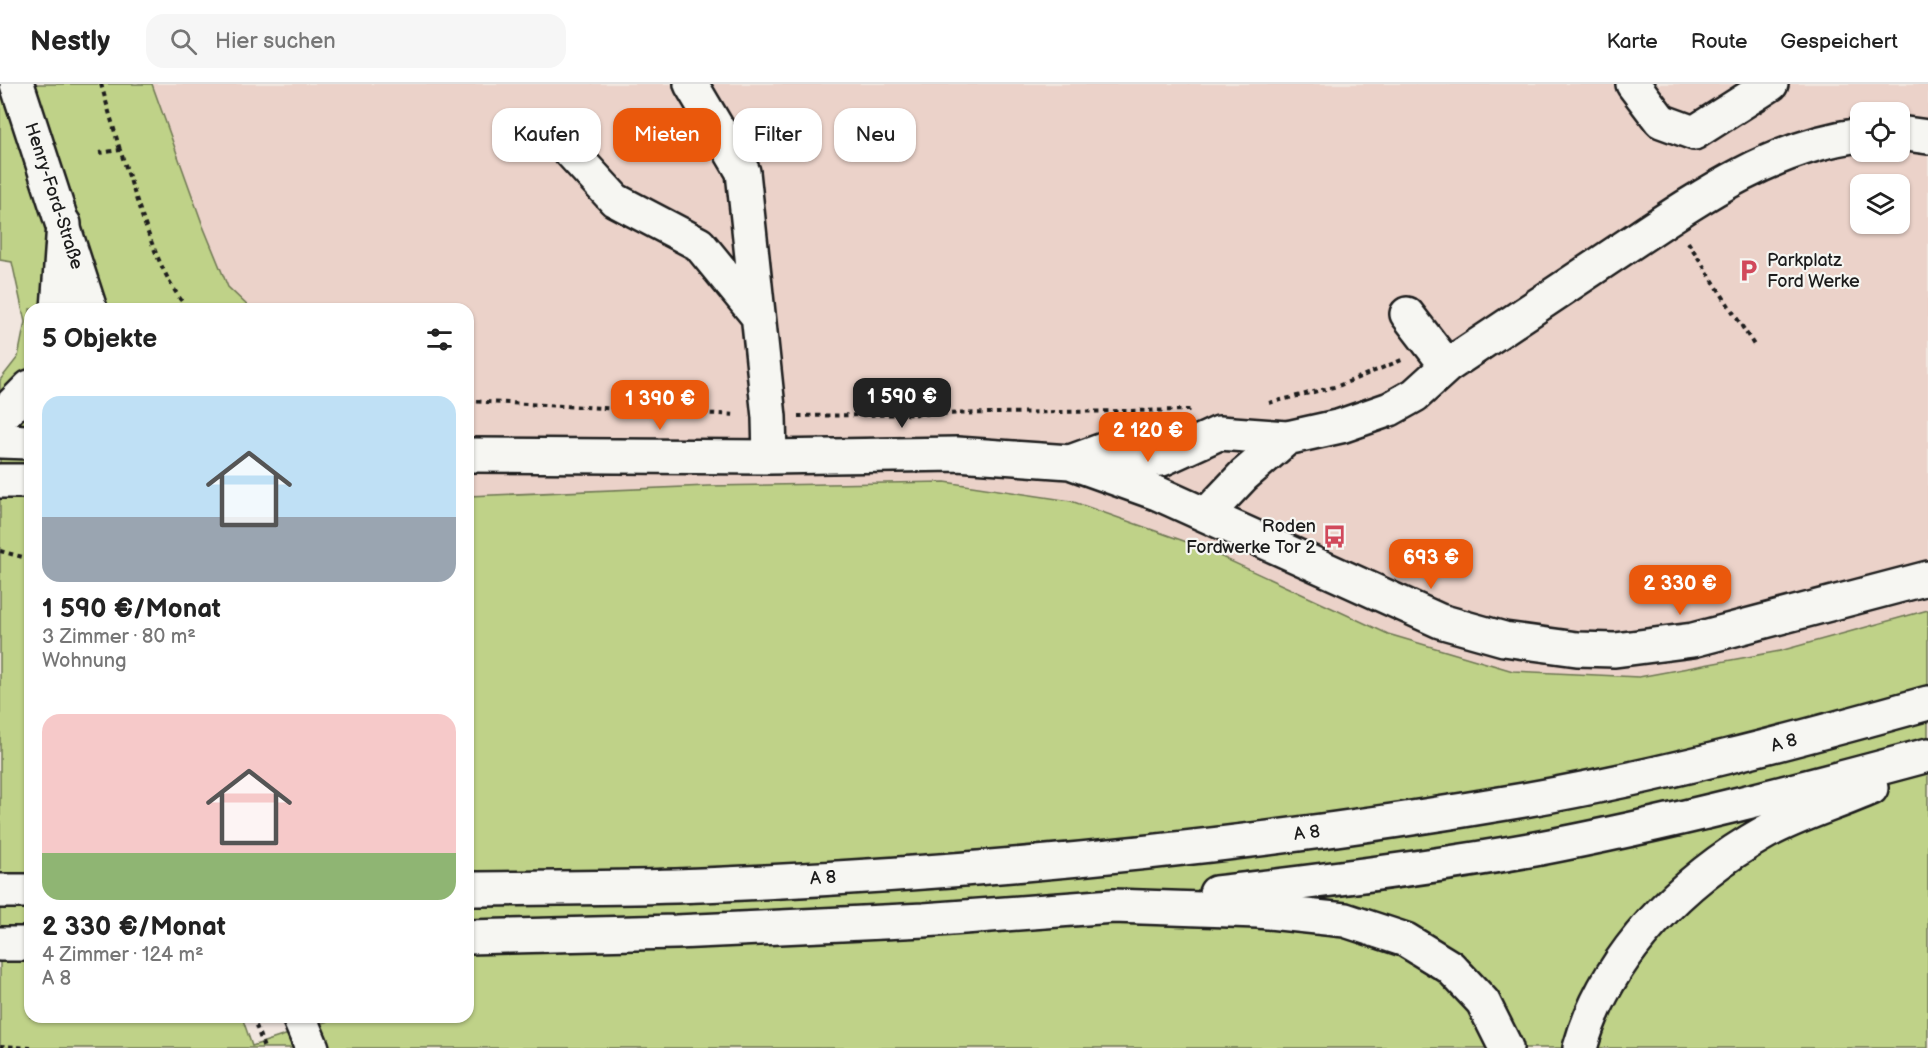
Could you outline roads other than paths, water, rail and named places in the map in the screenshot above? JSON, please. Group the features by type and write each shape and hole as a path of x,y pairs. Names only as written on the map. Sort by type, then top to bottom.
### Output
{"main road":[{"name":"Henry-Ford-Straße","path":"17,84 88,303"},
{"path":"690,84 743,172 756,315 769,417 770,457"},
{"path":"1634,84 1661,121 1694,133 1771,84"},
{"path":"1910,135 1928,137"},
{"path":"1070,462 1103,450 1148,460 1162,459 1219,433 1287,438 1341,426 1390,409 1415,395 1439,355 1671,216 1769,160 1814,144 1850,137"},
{"path":"580,162 615,200 699,244 756,315"},
{"path":"58,303 64,224"},
{"path":"1407,314 1439,355"},
{"path":"0,417 24,393"},
{"path":"1206,515 1244,475 1287,438"},
{"path":"0,441 24,442"},
{"path":"474,455 770,457 957,454 1070,462 1157,493 1440,621 1504,639 1577,649 1615,650 1693,640 1928,578"},
{"path":"0,481 24,481"},
{"name":"A 8","path":"474,889 674,886 918,873 1089,859 1329,831 1528,799 1752,751 1928,703"},
{"path":"474,937 676,932 924,920 1113,906 1335,879 1534,849 1768,798 1928,755"},
{"path":"1580,1048 1611,976 1657,915 1712,868 1767,832 1928,763"},
{"path":"0,891 24,891"},
{"path":"1113,906 1258,911 1345,920 1406,940 1450,967 1483,1002 1506,1048"},
{"path":"0,944 24,944"}],"place":[{"name":"Parkplatz Ford Werke","path":"1749,270"},
{"name":"Roden Fordwerke Tor 2","path":"1334,536"}]}
